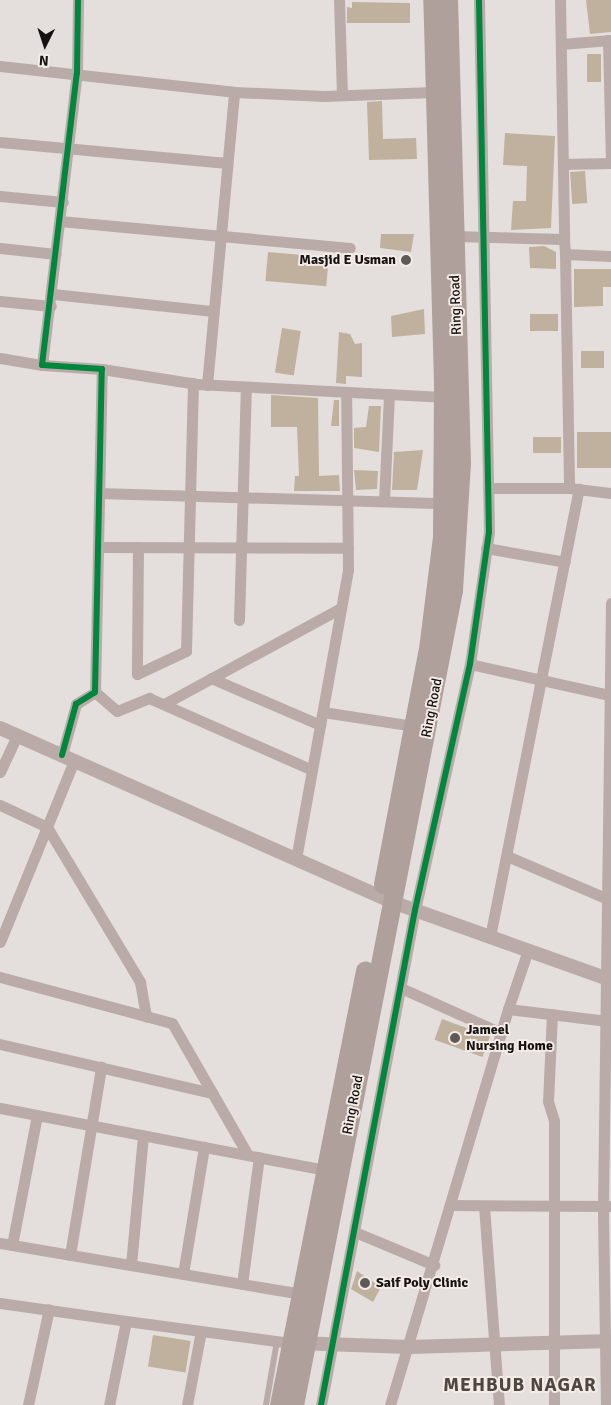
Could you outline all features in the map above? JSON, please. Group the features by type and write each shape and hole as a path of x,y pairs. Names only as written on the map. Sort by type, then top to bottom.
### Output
{"highway":[{"name":"Ring Road","path":"279,1405 386,899 413,726 437,592 444,503 443,397 432,0"},
{"name":"Ring Road","path":"294,1405 291,1342 326,1170 443,654 460,526 448,0"}],"street":[{"path":"42,365 53,294 77,73 78,0"},
{"path":"339,0 342,96"},
{"path":"321,1405 356,1232 416,910 470,664 486,548 488,488 486,237 479,0"},
{"path":"490,937 565,562 574,488 564,239 560,0"},
{"path":"561,44 610,40 611,163 563,164"},
{"path":"0,66 77,73 234,92 342,96 434,92"},
{"path":"207,385 234,92"},
{"path":"0,142 227,163"},
{"path":"0,196 62,202"},
{"path":"60,221 220,238 350,248"},
{"path":"454,236 564,239"},
{"path":"0,248 56,254"},
{"path":"565,254 611,256"},
{"path":"53,294 213,311"},
{"path":"0,301 51,306"},
{"path":"0,358 42,365 102,369 207,385 443,397"},
{"path":"102,369 95,692 116,711 150,698 312,770"},
{"path":"138,547 137,674 186,651 193,383"},
{"path":"239,620 241,497 246,387"},
{"path":"296,859 341,608 348,548 346,392"},
{"path":"384,500 389,394"},
{"path":"488,488 574,488 611,493"},
{"path":"99,493 444,503"},
{"path":"98,547 348,548"},
{"path":"486,548 565,562"},
{"path":"606,1405 608,1341 607,1021 610,979 608,899 611,603"},
{"path":"164,704 341,608"},
{"path":"470,664 609,695"},
{"path":"211,678 320,725"},
{"path":"0,942 47,827 68,758 76,704 95,692"},
{"path":"323,712 413,726"},
{"path":"0,728 386,899 610,979"},
{"path":"0,772 17,736"},
{"path":"0,805 47,827 140,982 146,1016"},
{"path":"506,856 608,899"},
{"path":"390,1405 452,1205 508,1009 528,950"},
{"path":"0,977 172,1024 212,1093 253,1156 242,1284"},
{"path":"401,988 501,1034"},
{"path":"508,1009 607,1021"},
{"path":"552,1014 548,1101 554,1121 552,1343 554,1405"},
{"path":"0,1044 212,1093"},
{"path":"70,1255 101,1067"},
{"path":"0,1108 326,1170"},
{"path":"12,1245 37,1115"},
{"path":"131,1265 143,1136"},
{"path":"183,1274 204,1147"},
{"path":"452,1205 607,1206"},
{"path":"484,1206 499,1405"},
{"path":"356,1232 434,1265"},
{"path":"0,1243 302,1294"},
{"path":"0,1303 201,1331 334,1346 409,1347 608,1341"},
{"path":"28,1405 49,1309"},
{"path":"109,1405 126,1320"},
{"path":"187,1405 201,1331"}],"lane":[{"path":"266,1405 291,1342"}],"building":[{"path":"586,0 611,0 611,32 590,34"},
{"path":"352,2 410,3 410,23 347,23 347,7 352,8"},
{"path":"587,54 601,54 601,82 587,82"},
{"path":"382,101 383,139 416,138 417,159 369,160 367,102"},
{"path":"505,133 555,136 551,228 511,230 513,201 526,201 527,166 503,165"},
{"path":"585,171 587,203 572,204 570,172"},
{"path":"381,234 414,234 411,252 380,248"},
{"path":"544,246 556,252 556,269 530,268 529,247"},
{"path":"268,252 329,257 326,286 265,281"},
{"path":"574,269 611,269 611,287 603,287 603,306 574,307"},
{"path":"424,309 425,334 392,337 391,316"},
{"path":"530,314 558,314 558,331 530,331"},
{"path":"282,328 301,331 294,375 275,372"},
{"path":"339,332 350,334 355,344 362,343 362,377 346,376 346,384 336,383"},
{"path":"581,351 604,351 604,368 581,368"},
{"path":"271,395 318,398 319,476 339,475 340,491 294,491 295,476 299,476 297,427 271,427"},
{"path":"334,400 339,400 339,426 331,426"},
{"path":"369,406 381,406 379,452 354,448 354,428 366,427"},
{"path":"577,432 611,432 611,468 577,468"},
{"path":"533,437 561,437 561,453 533,453"},
{"path":"423,450 417,490 392,490 394,452"},
{"path":"354,470 378,471 377,489 356,490"},
{"path":"442,1019 490,1036 482,1057 434,1040"},
{"path":"357,1271 381,1287 373,1302 351,1289"},
{"path":"153,1335 191,1341 186,1373 148,1367"}],"cycle path":[{"path":"62,755 76,704 95,692 102,369 42,365 77,73 78,0"},
{"path":"321,1405 415,910 470,664 489,532 479,0"}],"place":[{"name":"Masjid E Usman","path":"406,260"},
{"name":"Jameel Nursing Home","path":"455,1038"},
{"name":"Saif Poly Clinic","path":"365,1283"}],"district":[{"name":"MEHBUB NAGAR","path":"520,1386"}]}
